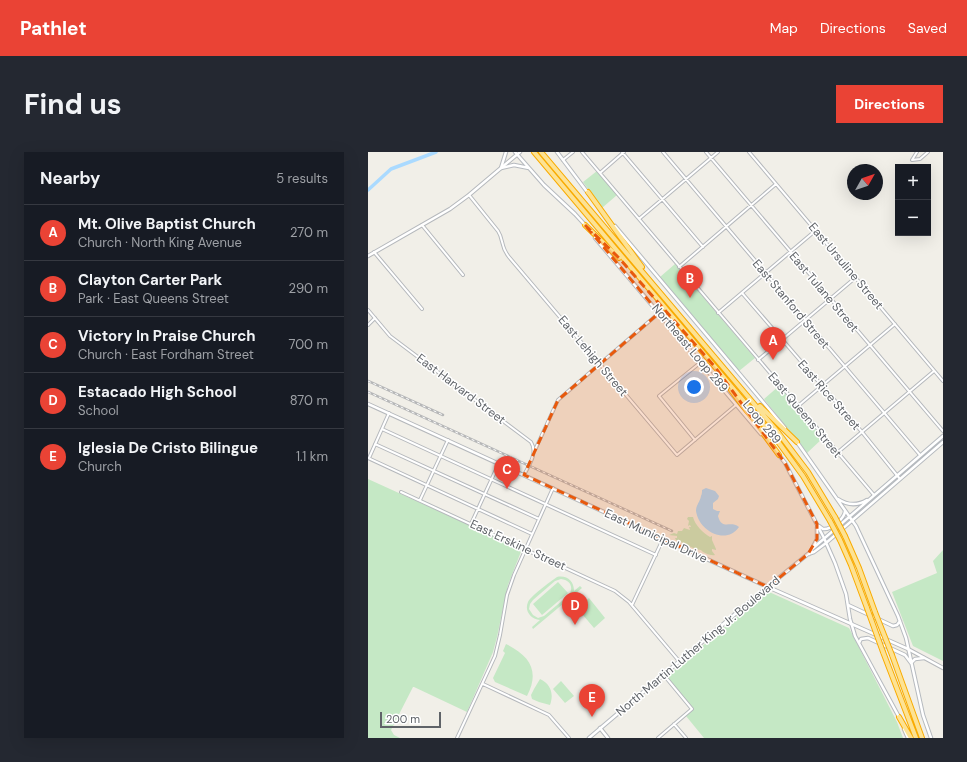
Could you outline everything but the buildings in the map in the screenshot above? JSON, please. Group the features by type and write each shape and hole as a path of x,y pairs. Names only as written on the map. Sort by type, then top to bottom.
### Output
{"highway":[{"name":"Loop 289","path":"534,152 785,450 806,480 840,540 916,738"},
{"name":"Loop 289","path":"541,152 789,446 813,479 845,536 859,568 922,738"},
{"path":"588,192 668,301"},
{"path":"585,225 611,249 669,312"},
{"path":"718,361 773,420 796,442"},
{"path":"715,367 779,455"},
{"path":"899,717 911,738"}],"main road":[{"path":"501,168 506,152"},
{"name":"Northeast Loop 289","path":"557,152 617,228 796,442 850,517 861,536 900,621 930,738"},
{"path":"368,256 445,212 469,195 518,153"},
{"name":"Northeast Loop 289","path":"518,153 544,185 585,225 779,455 791,473 824,538 844,586 850,623 858,644 899,717 908,738"},
{"path":"501,168 518,165 529,168"},
{"name":"East Municipal Drive","path":"368,404 768,587 908,649 943,668"},
{"name":"North Martin Luther King Jr. Boulevard","path":"589,738 663,674 808,554 824,538 943,436"},
{"name":"North Martin Luther King Jr. Boulevard","path":"808,554 814,552 826,543 943,442"},
{"path":"834,494 842,501 853,504 863,502 874,495 882,494"},
{"path":"817,524 823,530 828,529 843,517 845,510"},
{"path":"812,549 817,539 817,524"},
{"path":"848,604 893,626 896,626 900,621"},
{"path":"858,644 861,639 868,638 904,655 911,663 915,659 924,658"},
{"path":"600,728 608,738"}],"street":[{"path":"563,160 573,152"},
{"name":"East Queens Street","path":"582,152 874,495"},
{"path":"600,173 623,152 703,247"},
{"name":"East Stanford Street","path":"663,152 920,455"},
{"name":"East Tulane Street","path":"706,152 943,431"},
{"path":"639,219 718,152"},
{"name":"East Ursuline Street","path":"749,152 943,381"},
{"path":"917,152 912,160 920,159 928,152"},
{"path":"679,267 776,184"},
{"name":"East Lehigh Street","path":"469,195 498,231 501,237 502,247 508,257 677,455 695,440"},
{"path":"422,225 464,275"},
{"path":"718,313 815,230"},
{"path":"374,252 422,309"},
{"path":"758,360 855,277"},
{"name":"East Rice Street","path":"742,293 862,432 900,479"},
{"name":"East Harvard Street","path":"368,310 390,336 528,440 534,447 534,453"},
{"path":"524,475 558,400 659,313"},
{"path":"368,325 375,318"},
{"path":"798,406 895,324"},
{"path":"701,362 659,396 695,440 737,404"},
{"path":"837,453 934,371"},
{"path":"389,413 368,459 532,534"},
{"path":"382,429 656,554"},
{"path":"420,500 448,440"},
{"path":"375,444 539,519"},
{"path":"471,524 499,463"},
{"path":"457,738 497,648 509,588 553,488"},
{"name":"East Erskine Street","path":"401,492 610,587 632,605 679,661"},
{"path":"632,605 663,539"},
{"path":"658,738 692,709 663,674"},
{"path":"482,684 549,715 569,738"},
{"path":"674,724 686,738"}],"highlighted area":[{"path":"585,225 619,258 715,367 785,463 817,524 817,539 808,554 768,587 524,475 558,400 659,313"}],"green space":[{"path":"597,171 617,195 602,208 583,182"},
{"path":"675,264 755,358 739,371 660,277"},
{"path":"779,386 823,438 807,453 764,399"},
{"path":"368,479 522,549 508,585 493,652 467,712 413,687 391,730 394,735 400,738 368,738"},
{"path":"688,517 693,517 697,526 702,531 710,537 712,536 716,550 712,549 712,551 715,555 707,554 676,540 675,538 677,538 677,536 669,535 674,533 677,534 678,531 682,531 684,528 690,530 689,527 691,527 690,525 688,526"},
{"path":"943,550 943,661 913,646 892,592 937,573 933,561"},
{"path":"557,577 567,578 573,584 574,591 580,586 582,588 533,629 532,627 540,620 529,614 527,608 528,602 537,592","holes":["561,579 570,584 571,589 569,595 544,616 538,618 533,615 529,609 533,600 555,581"]},
{"path":"558,582 568,593 542,615 533,604"},
{"path":"767,591 849,628 897,722 903,738 704,738 686,716 690,709 665,678"},
{"path":"589,598 605,618 594,628 577,608"},
{"path":"506,644 527,659 530,665 533,679 527,696 495,682 493,678 505,653 503,651"},
{"path":"540,679 547,684 551,690 552,697 550,705 532,699 531,695"},
{"path":"561,681 574,696 565,703 553,689"}],"water":[{"path":"706,488 715,491 719,496 713,503 713,509 720,511 718,516 722,523 732,524 739,527 734,532 728,535 714,534 702,525 696,511 702,490"}],"waterway":[{"path":"368,190 391,169 436,152"}],"railway":[{"path":"368,381 443,415"},
{"path":"368,392 672,531"}],"place":[{"name":"Clayton Carter Park","path":"690,298"},
{"name":"Mt. Olive Baptist Church","path":"773,360"},
{"name":"Victory In Praise Church","path":"507,489"},
{"name":"Estacado High School","path":"575,625"},
{"name":"Iglesia De Cristo Bilingue","path":"592,717"}]}
